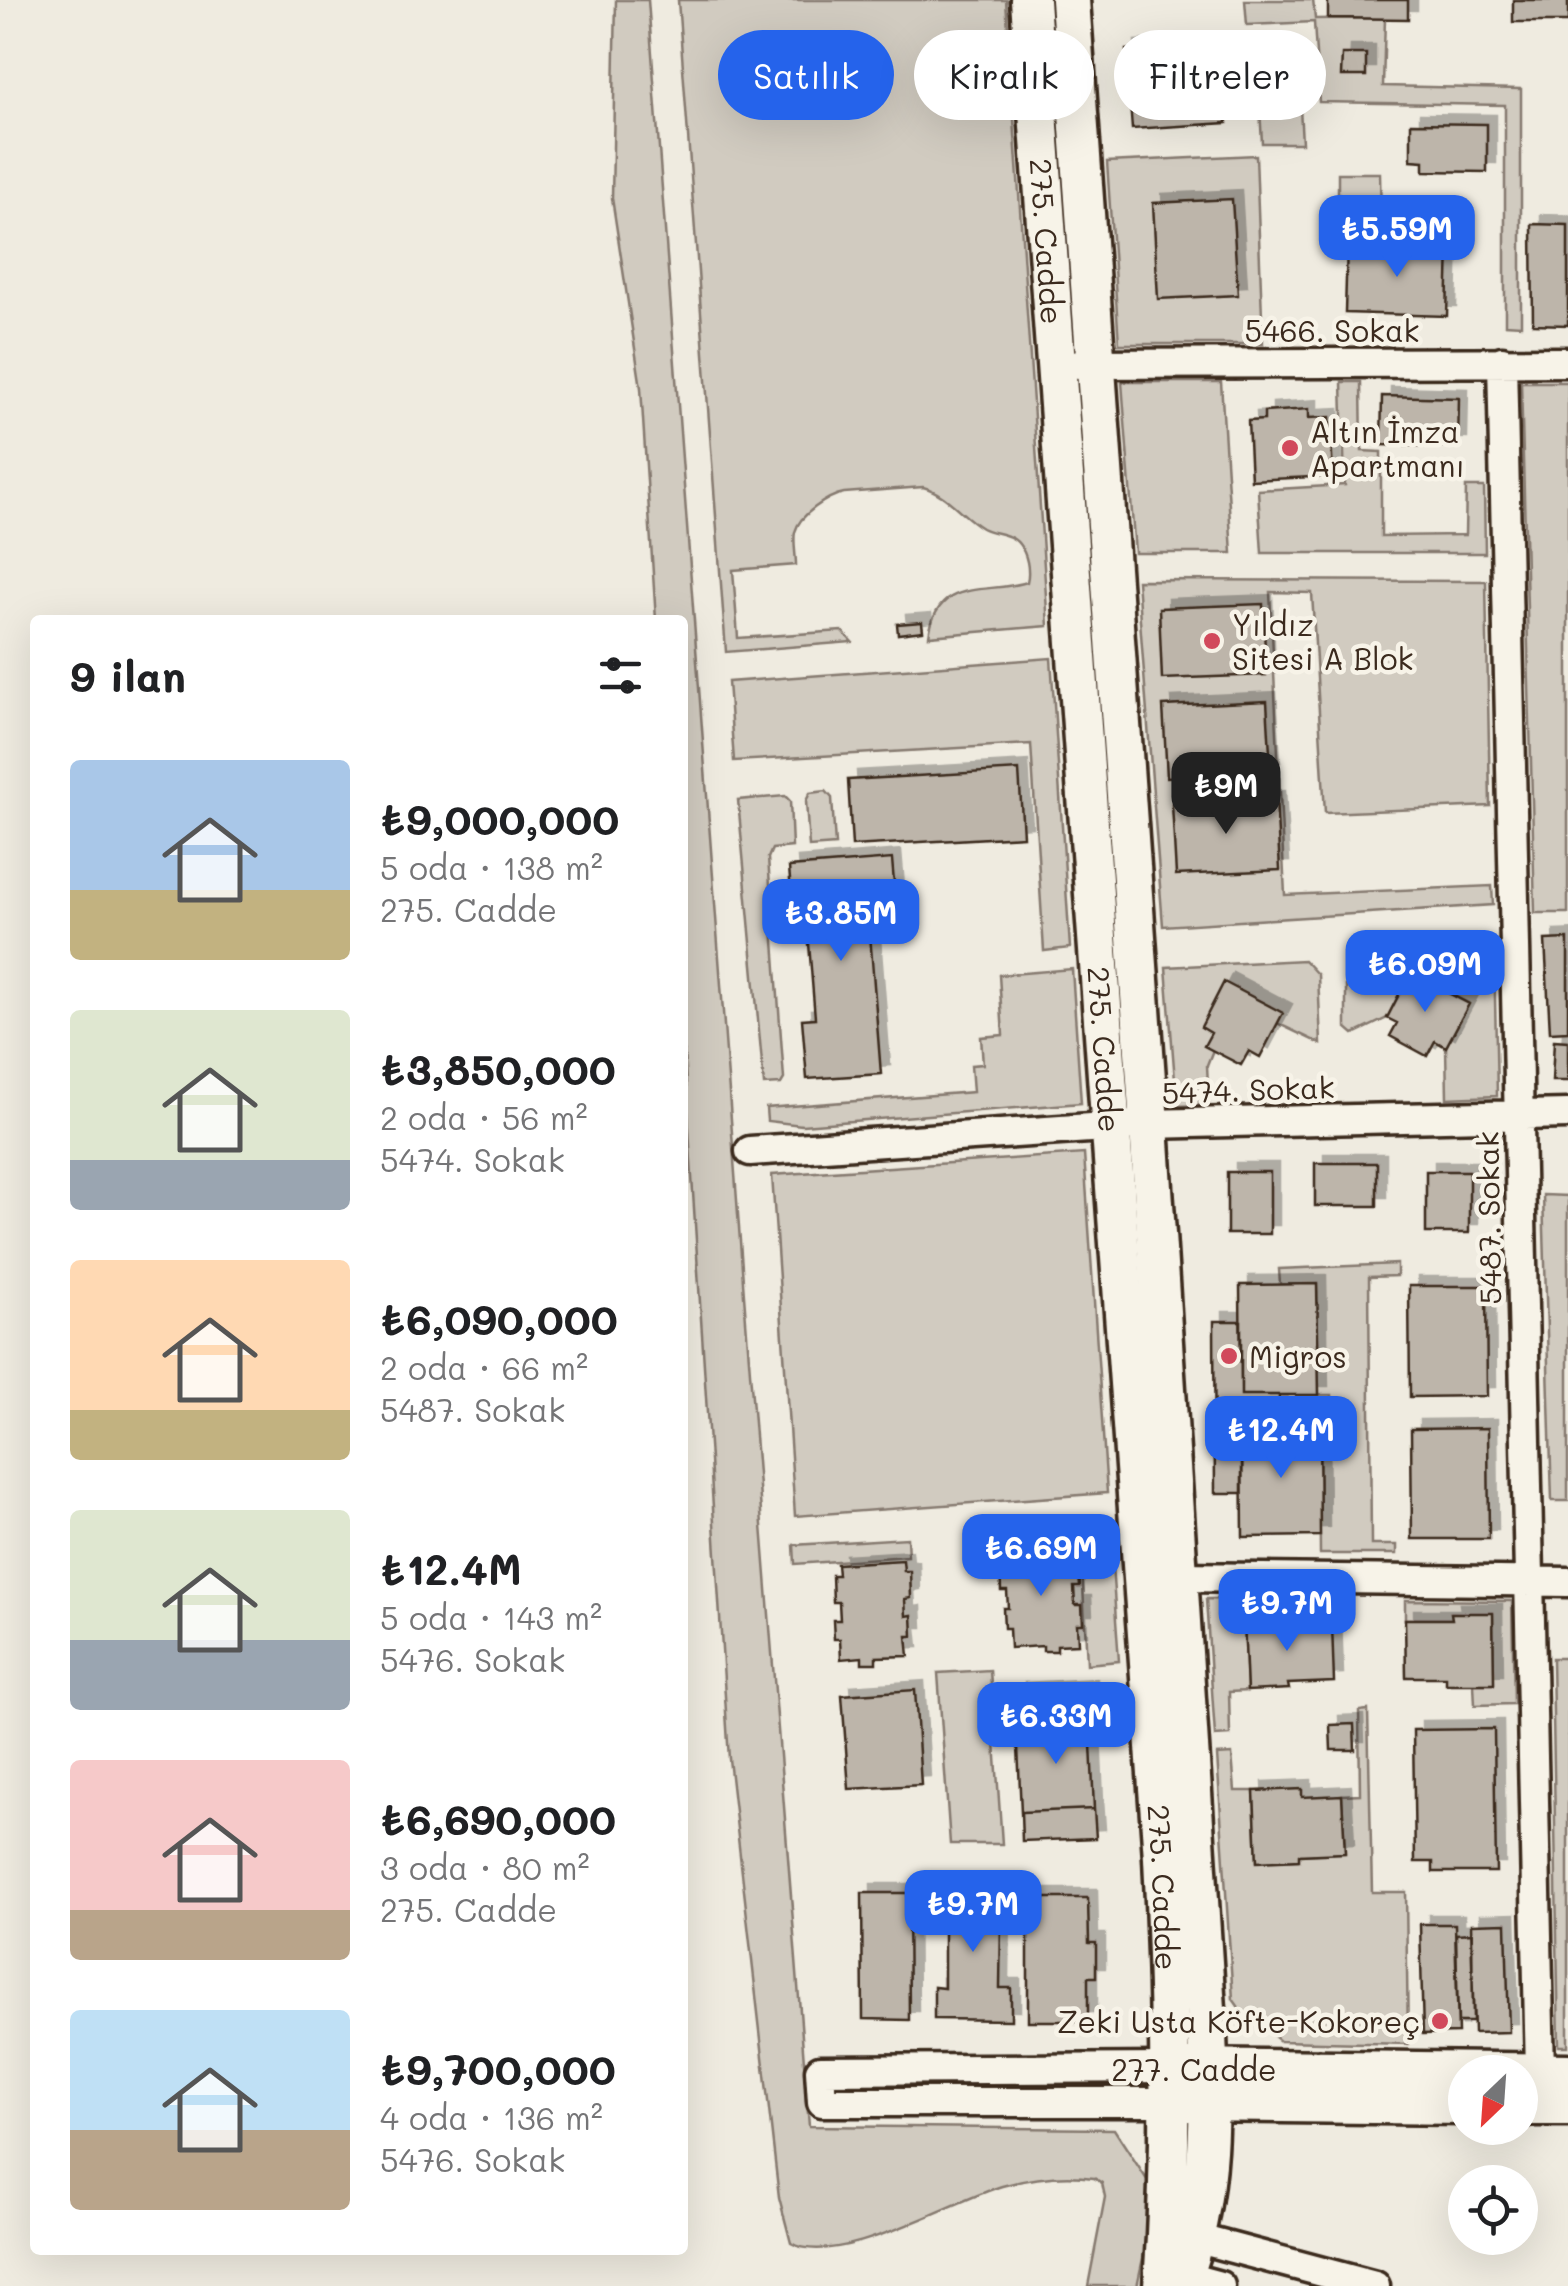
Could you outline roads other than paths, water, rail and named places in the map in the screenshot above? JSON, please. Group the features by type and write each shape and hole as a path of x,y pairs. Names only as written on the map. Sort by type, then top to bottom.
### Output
{"street":[{"name":"275. Cadde","path":"1030,0 1058,364 1130,1125 1180,1577 1209,2085 1206,2182 1195,2238 1175,2283"},
{"name":"275. Cadde","path":"1070,0 1096,363 1163,1858 1175,2283"},
{"name":"5487. Sokak","path":"1502,361 1529,1582 1554,2073"},
{"name":"5466. Sokak","path":"1058,364 1568,362"},
{"name":"5474. Sokak","path":"750,1152 1130,1125 1568,1114"},
{"path":"1180,1577 1568,1582"},
{"name":"277. Cadde","path":"1171,2086 820,2070 822,2102 1554,2073"},
{"name":"277. Cadde","path":"1209,2085 1448,2104"},
{"path":"1538,2106 1568,2106"},
{"path":"1195,2238 1375,2286"},
{"path":"1175,2283 1220,2286"}],"place":[{"name":"Altın İmza Apartmanı","path":"1290,448"},
{"name":"Yıldız Sitesi A Blok","path":"1212,641"},
{"name":"Migros","path":"1229,1356"},
{"name":"Zeki Usta Köfte-Kokoreç","path":"1440,2021"}]}
